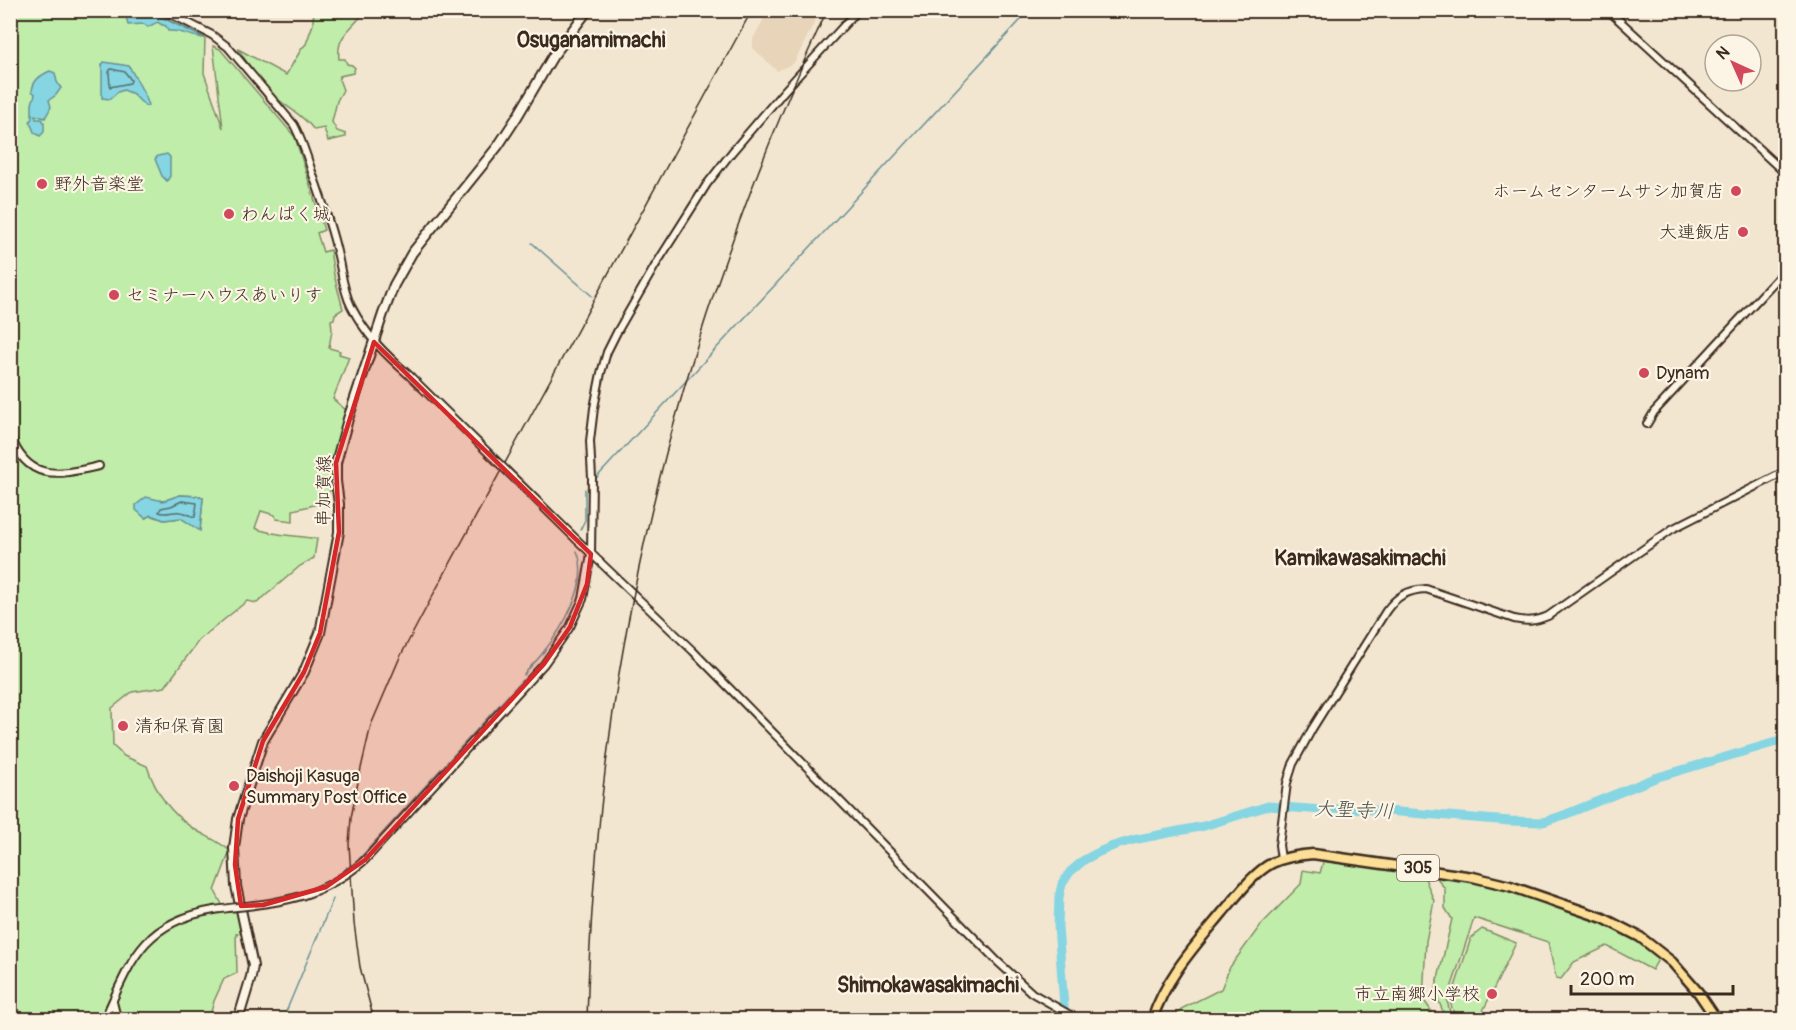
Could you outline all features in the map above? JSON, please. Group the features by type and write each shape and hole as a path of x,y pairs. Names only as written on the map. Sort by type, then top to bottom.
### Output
{"highway":[{"name":"305","path":"1152,1020 1165,987 1181,963 1250,881 1263,869 1281,859 1300,855 1325,855 1473,877 1520,889 1603,918 1640,937 1672,962 1698,992 1717,1020"}],"main road":[{"name":"串加賀線","path":"238,1020 253,966 236,886 234,848 237,824 264,741 312,657 323,622 340,520 336,463 374,342 394,285 412,253 498,146 553,56 588,10"}],"street":[{"path":"163,10 212,35 228,47 294,125 300,135 322,200 350,304 374,342 591,554 654,612 998,962 1032,993 1079,1020"},
{"path":"104,1020 129,964 143,945 160,929 197,913 270,904 304,896 343,877 365,860 544,664 561,642 583,598 591,554 590,441 601,373 607,352 655,266 707,184 785,90 858,10"},
{"path":"1608,10 1785,174"},
{"path":"1647,424 1654,411 1785,268"},
{"path":"10,435 20,456 34,467 50,474 64,474 99,466"},
{"path":"1281,859 1279,845 1287,783 1293,764 1312,729 1380,620 1399,596 1412,590 1426,589 1514,619 1525,622 1535,621 1548,616 1672,528 1785,471"},
{"path":"112,1002 116,1020"}],"highlighted area":[{"path":"374,342 591,554 587,584 570,627 544,664 365,860 326,887 263,905 241,906 235,865 238,819 263,741 304,672 320,633 339,532 336,463"}],"shaded area":[{"path":"768,11 820,11 794,63 777,71 753,48 753,39"}],"green space":[{"path":"10,11 151,11 205,38 204,73 223,128 213,46 220,49 295,137 324,230 317,233 323,252 330,250 343,309 331,320 329,348 349,357 333,399 347,411 332,462 332,489 314,505 293,510 293,521 276,519 275,515 261,511 255,528 277,534 317,539 314,558 300,566 257,603 247,601 199,640 165,687 132,692 112,708 113,746 124,756 147,766 159,793 178,816 194,829 230,851 215,891 226,912 237,911 243,933 236,934 237,973 224,979 209,1019 11,1019","holes":["180,495 203,498 200,530 181,518 164,520 150,515 146,518 136,505 146,498 163,501"]},
{"path":"316,11 365,11 346,32 340,43 339,59 345,59 347,64 355,68 353,73 340,76 343,90 337,101 332,122 337,131 346,134 346,137 328,141 324,128 314,130 270,92 238,49 286,75 306,44"},
{"path":"1324,859 1423,873 1434,901 1426,941 1423,999 1437,1019 1176,1020 1181,1009 1221,989 1230,967 1260,926 1301,884 1303,870 1320,873"},
{"path":"1435,875 1504,885 1601,919 1660,956 1652,970 1607,946 1574,962 1561,979 1556,978 1548,942 1474,918 1447,1001 1452,1019 1446,1019 1435,992 1452,919 1445,908 1445,889"},
{"path":"1482,929 1516,943 1479,1019 1456,1019 1450,1002 1471,938"}],"water":[{"path":"130,11 149,11 204,38 168,31 166,26 158,22 148,27 144,24 128,25 126,16"},
{"path":"104,62 129,66 146,97 148,106 124,90 110,99 102,98 102,65"},
{"path":"50,71 55,73 61,88 49,100 51,107 45,118 35,115 36,119 42,119 44,122 44,132 40,136 34,132 30,122 35,94 32,91 38,78"},
{"path":"167,154 170,157 170,176 167,181 162,176 155,159"},
{"path":"180,495 203,498 200,531 181,518 164,520 151,515 145,518 136,510 136,505 146,497 163,501"}],"waterway":[{"path":"597,477 1030,10"},
{"path":"532,243 592,296"},
{"path":"580,530 585,520 585,489"},
{"path":"524,675 550,644 572,606 580,578 577,551"},
{"path":"359,859 522,680"},
{"name":"大聖寺川","path":"1065,1020 1058,926 1062,884 1070,872 1084,860 1113,846 1204,826 1268,806 1323,810 1350,808 1543,822 1655,778 1786,739"},
{"path":"343,873 347,867"},
{"path":"283,1019 333,899"}],"railway":[{"path":"374,1020 360,967 354,923 349,844 351,818 371,725 400,657 433,595 752,10"},
{"path":"587,1020 596,855 608,745 625,636 652,508 692,362 715,290 767,149 827,10"}],"place":[{"name":"野外音楽堂","path":"42,184"},
{"name":"ホームセンタームサシ加賀店","path":"1736,191"},
{"name":"わんぱく城","path":"229,214"},
{"name":"大連飯店","path":"1743,232"},
{"name":"セミナーハウスあいりす","path":"114,295"},
{"name":"Dynam","path":"1644,373"},
{"name":"清和保育園","path":"123,726"},
{"name":"Daishoji Kasuga Summary Post Office","path":"234,786"},
{"name":"市立南郷小学校","path":"1492,994"}],"district":[{"name":"Osuganamimachi","path":"591,40"},
{"name":"Kamikawasakimachi","path":"1360,558"},
{"name":"Shimokawasakimachi","path":"928,985"}]}
